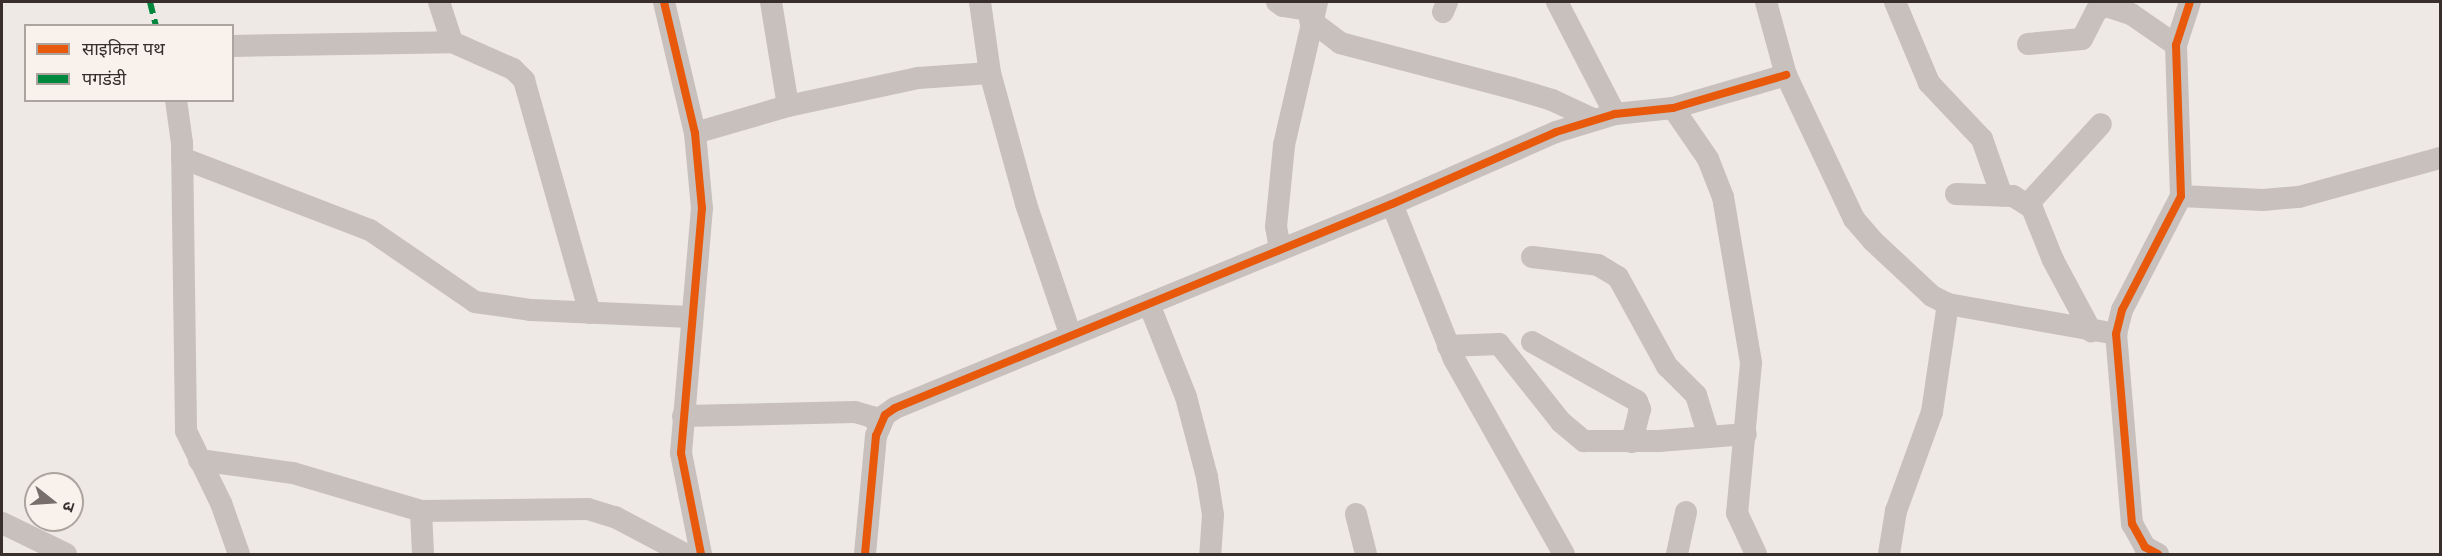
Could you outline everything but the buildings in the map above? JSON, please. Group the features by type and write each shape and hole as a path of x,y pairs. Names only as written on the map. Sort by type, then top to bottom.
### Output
{"street":[{"path":"439,2 452,42"},
{"path":"664,2 695,133 702,224 690,317 683,416 683,471 701,555"},
{"path":"771,2 788,106"},
{"path":"980,2 990,73 1026,204 1071,336"},
{"path":"1277,2 1283,6 1313,11 1340,43 1512,88 1604,117"},
{"path":"1557,2 1604,117"},
{"path":"1766,2 1786,75 1854,219 1918,284 1948,304 2116,334"},
{"path":"1895,2 1929,84 1982,139 2002,196"},
{"path":"2158,555 2145,547 2132,524 2116,334 2122,310 2181,196 2176,45 2190,2"},
{"path":"2028,44 2082,39 2096,6 2118,8 2176,45"},
{"path":"1280,249 1276,227 1284,145 1313,11"},
{"path":"234,46 452,42 513,69 524,80 590,313"},
{"path":"695,133 788,106 918,78 990,73"},
{"path":"865,555 880,426 895,408 1604,117 1673,108 1786,75"},
{"path":"176,102 182,158 186,431 221,503 238,555"},
{"path":"1673,108 1708,159 1723,197 1751,363 1737,513 1756,555"},
{"path":"2028,204 2101,124"},
{"path":"182,158 370,230 476,302 590,313 690,317"},
{"path":"2181,196 2263,200 2298,197 2440,158"},
{"path":"1956,194 2002,196 2022,199 2028,204 2091,331"},
{"path":"1392,204 1448,346 1564,555"},
{"path":"1532,257 1598,265 1618,277 1667,366 1696,395 1709,436"},
{"path":"1149,304 1186,397 1207,477 1213,515 1210,555"},
{"path":"1889,555 1896,511 1932,412 1948,304"},
{"path":"1532,342 1637,400 1640,408 1632,442"},
{"path":"1448,346 1498,344 1578,438 1632,442 1746,434"},
{"path":"683,416 855,412 872,417 880,426"},
{"path":"199,460 301,475 421,511 588,509 615,517 685,555"},
{"path":"421,511 423,555"},
{"path":"1677,555 1686,512"},
{"path":"1356,514 1366,555"},
{"path":"2,523 66,555"}],"marked path":[{"path":"150,2 156,24"}],"cycle path":[{"path":"664,2 695,133 702,208 681,453 701,554"},
{"path":"2158,554 2145,547 2132,524 2116,334 2122,310 2181,196 2176,45 2190,2"},
{"path":"865,554 876,436 885,415 895,408 1392,204 1556,132 1615,114 1673,108 1786,75"}]}
